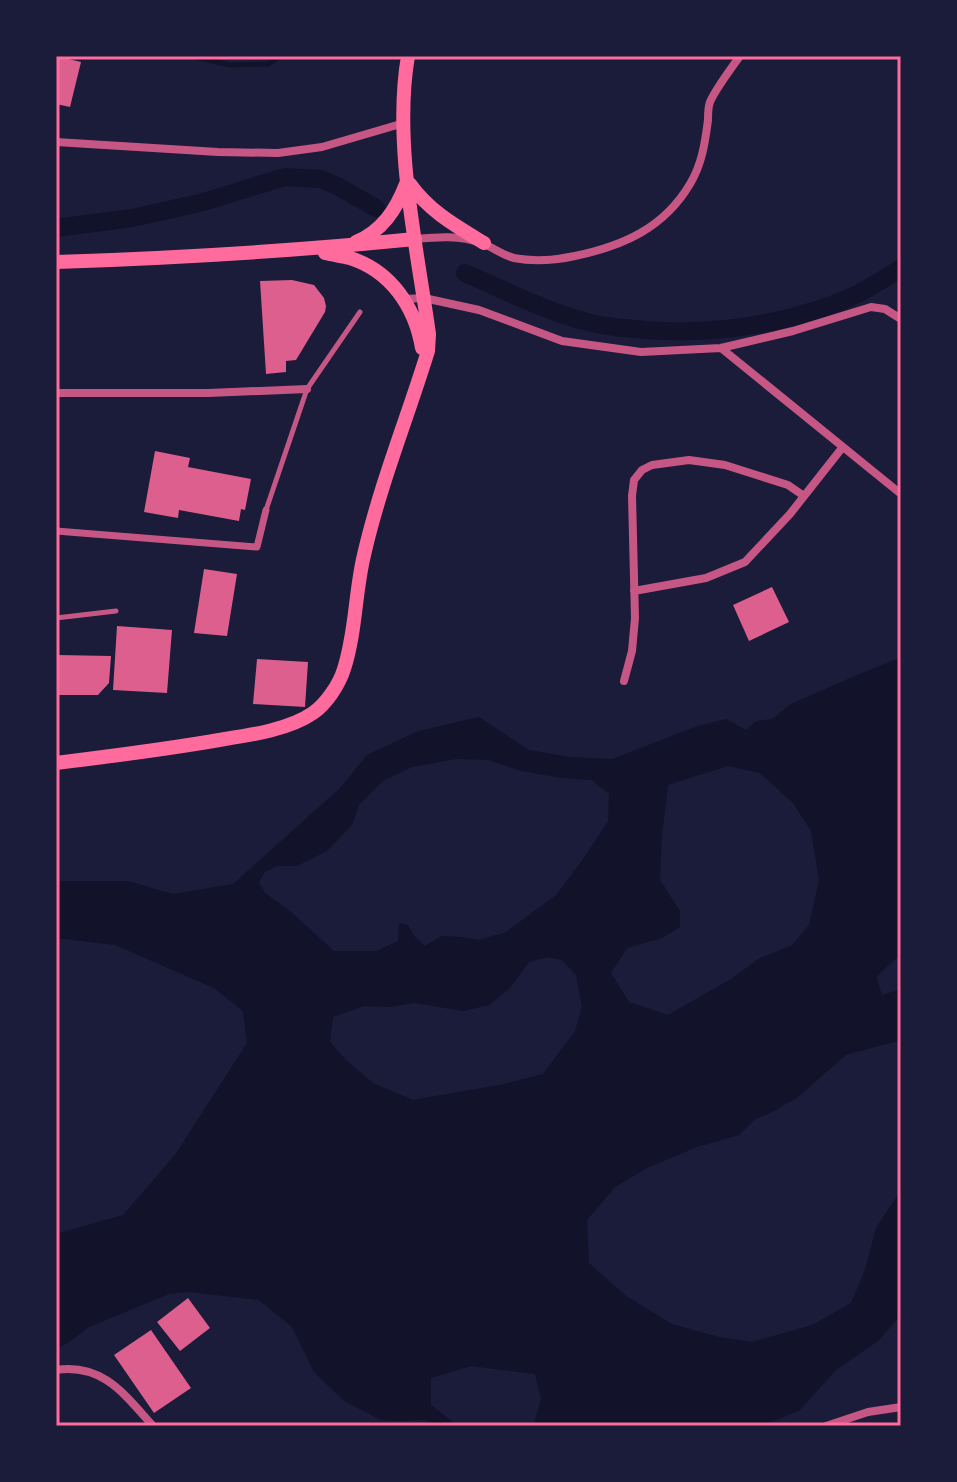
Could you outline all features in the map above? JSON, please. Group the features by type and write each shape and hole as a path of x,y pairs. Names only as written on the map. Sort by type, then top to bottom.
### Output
{"main road":[{"path":"56,763 189,746 261,733 314,713 331,695 343,673 350,649 364,556 384,483 428,351 429,334 408,180 404,123 408,56"},
{"path":"408,180 433,211 484,243"},
{"path":"348,246 368,237 388,220 408,180"},
{"path":"56,262 195,258 415,239"},
{"path":"309,250 351,259 390,282 405,299 419,333 424,365"}],"street":[{"path":"415,239 454,237 484,243 513,258 535,260 607,249 639,234 674,206 691,184 703,158 710,102 740,56"},
{"path":"56,142 278,153 322,147 404,123"},
{"path":"405,299 424,298 479,310 562,341 641,352 721,348 793,331 871,307 885,309 901,319"},
{"path":"721,348 901,494"},
{"path":"56,393 208,393 307,389"},
{"path":"634,591 706,578 745,562 842,448"},
{"path":"624,681 632,651 635,618 632,496 634,480 642,470 652,465 689,460 725,465 788,485 804,496"},
{"path":"56,531 257,547 266,510"},
{"path":"56,1370 69,1368 100,1375 123,1392 153,1426"},
{"path":"826,1426 868,1412 901,1407"}],"lane":[{"path":"266,510 307,389 360,312"},
{"path":"56,618 116,611"}],"shaded area":[{"path":"901,660 901,954 877,949 875,973 882,995 901,989 901,1040 846,1055 798,1097 754,1120 739,1135 697,1147 647,1168 615,1187 587,1220 589,1263 626,1296 672,1324 752,1342 812,1325 851,1303 865,1270 876,1228 901,1190 901,1315 878,1341 836,1370 799,1411 760,1426 506,1426 534,1424 541,1399 535,1374 471,1366 431,1378 431,1405 458,1426 437,1426 424,1420 381,1420 344,1401 314,1372 292,1327 259,1300 189,1292 169,1294 89,1327 56,1348 56,1234 123,1215 175,1155 247,1043 243,1011 214,988 115,945 56,938 56,881 128,881 173,894 233,884 340,788 367,755 418,731 479,717 529,750 570,757 612,759 695,727 726,719 746,730 756,721 772,719 791,704 857,675","holes":["456,759 488,760 521,771 592,780 609,794 608,821 581,862 556,895 506,932 479,940 441,936 425,946 408,925 399,923 398,941 377,951 334,951 265,893 259,882 265,872 277,866 297,866 327,851 352,825 359,805 383,781 412,767","728,766 760,773 793,803 811,831 819,880 809,925 792,945 760,958 731,979 668,1015 629,1002 611,973 627,948 662,938 680,927 680,911 660,880 668,785","549,957 562,960 576,975 582,1007 575,1031 543,1074 413,1100 373,1083 330,1042 333,1017 364,1006 389,1007 415,1003 463,1011 489,1005 510,988 529,962"]}],"building":[{"path":"56,56 81,62 70,107 56,104"},
{"path":"292,280 314,285 324,298 325,312 296,360 286,361 286,372 266,374 260,281"},
{"path":"155,451 190,458 188,467 251,479 245,510 241,509 239,521 179,510 178,518 144,512"},
{"path":"204,569 237,574 227,636 194,633"},
{"path":"772,587 789,622 749,641 733,605"},
{"path":"117,626 172,630 167,693 113,690"},
{"path":"58,655 111,656 109,683 98,695 57,695"},
{"path":"257,659 308,662 305,707 253,704"},
{"path":"188,1298 210,1328 180,1351 157,1322"},
{"path":"151,1330 191,1388 154,1413 114,1355"}],"waterway":[{"path":"190,56 230,65 268,64 281,56"},
{"path":"56,228 132,218 200,203 285,177 321,179 376,208"},
{"path":"465,273 539,305 591,323 645,330 694,331 742,327 814,311 853,296 901,268"},
{"path":"845,984 901,932"}]}
